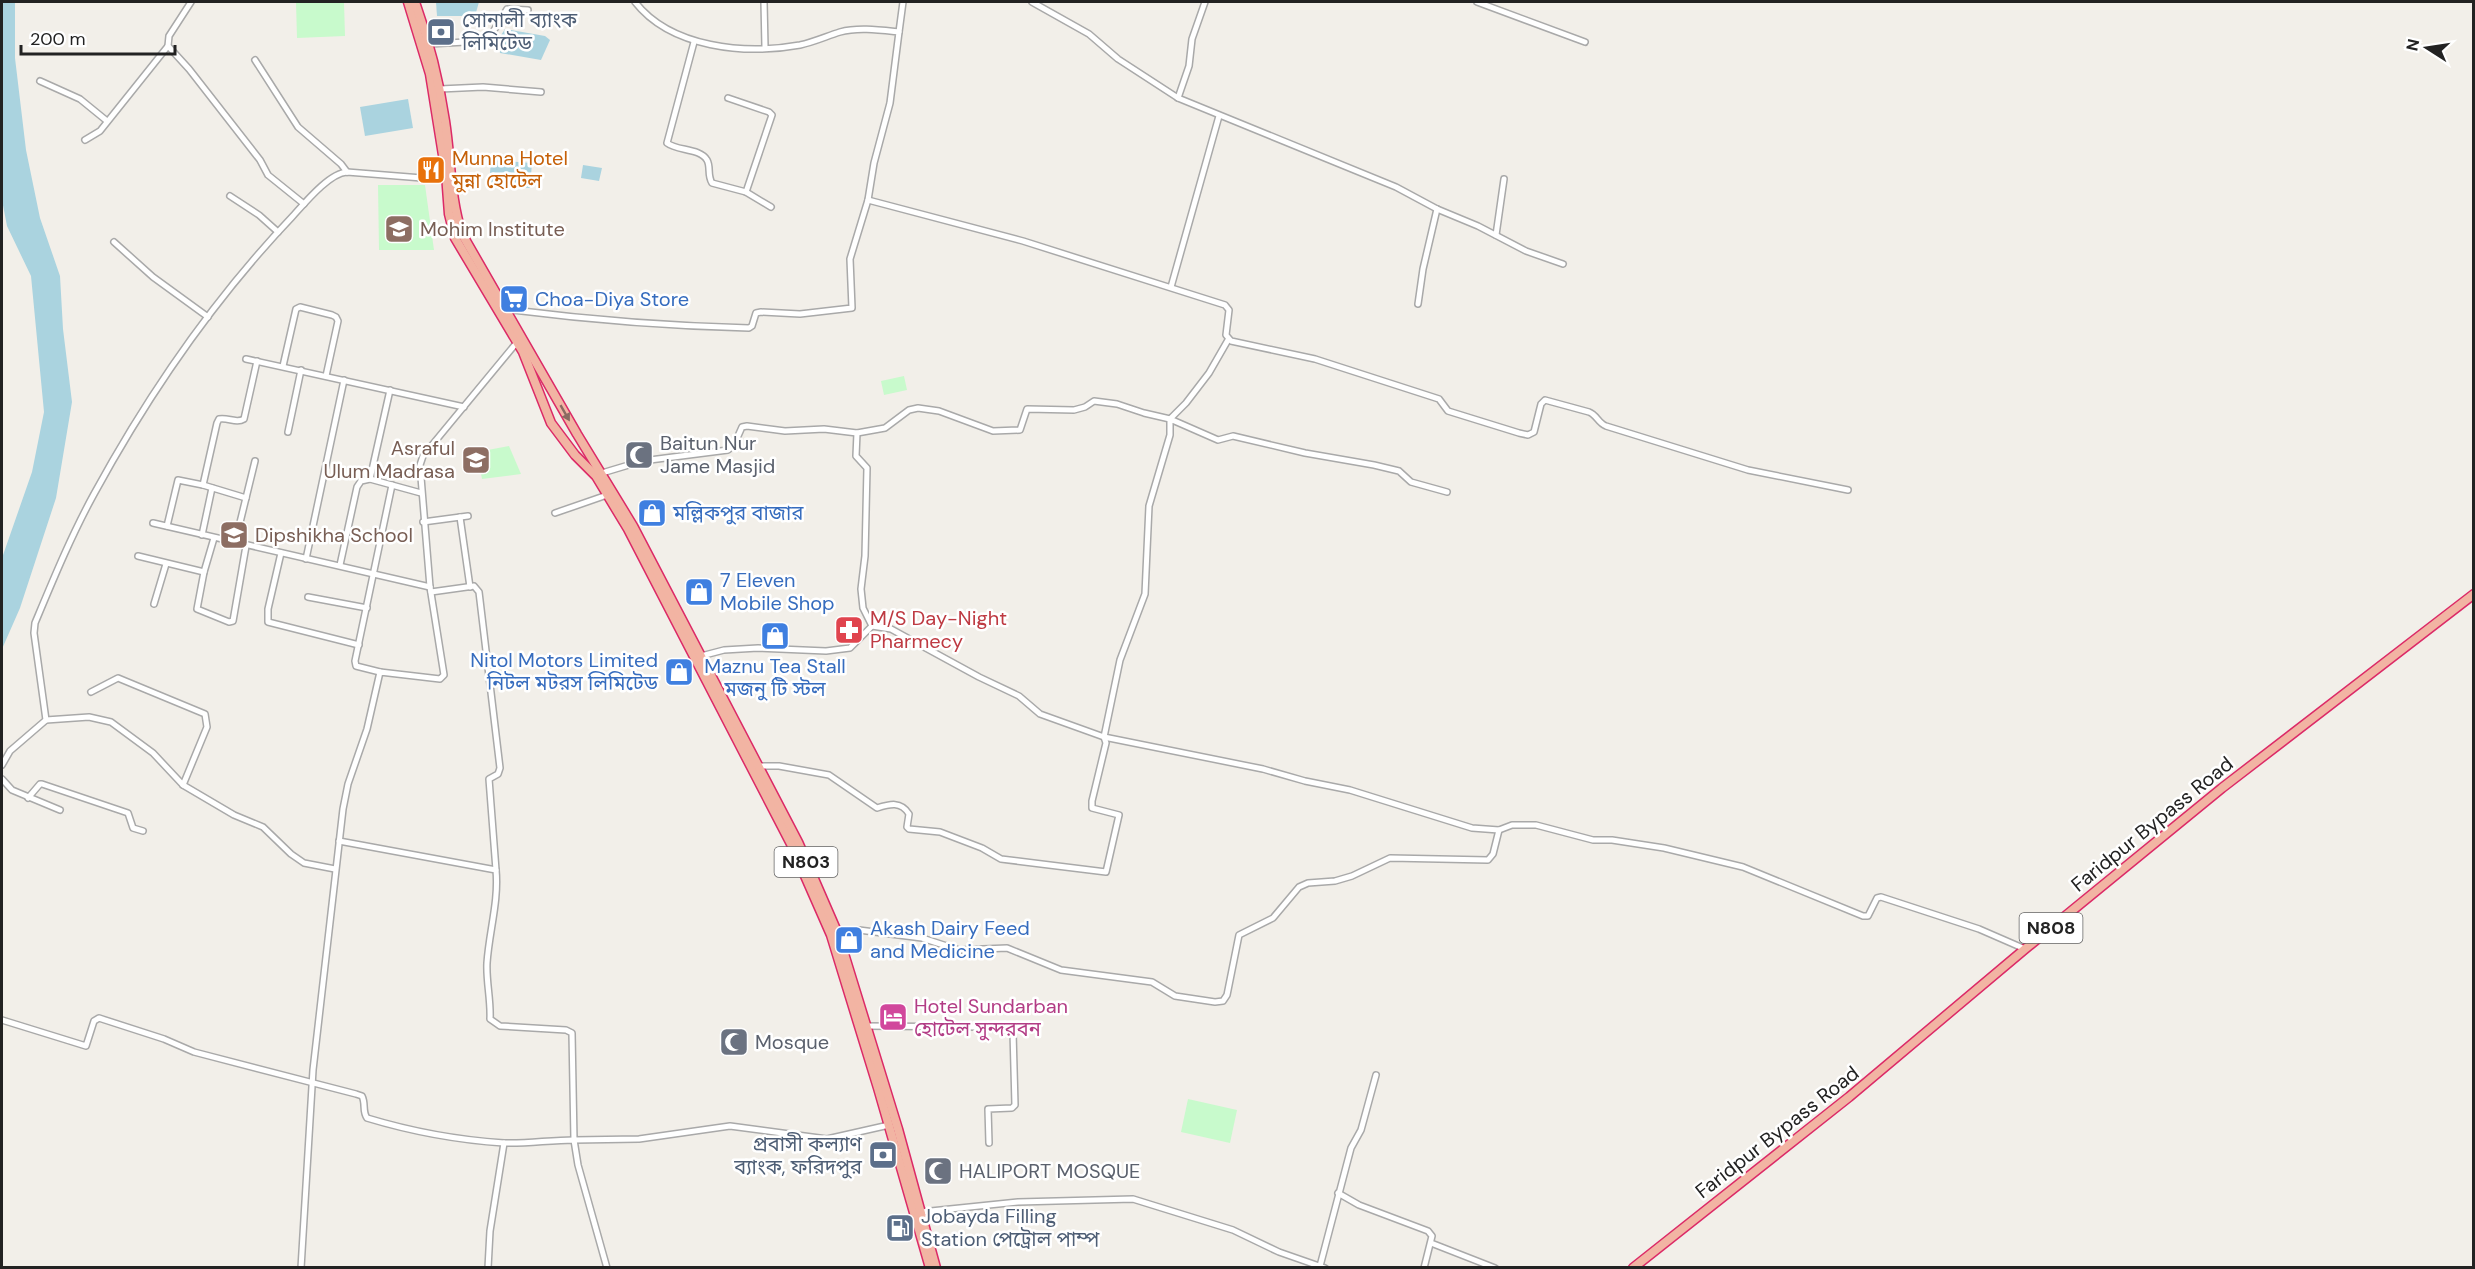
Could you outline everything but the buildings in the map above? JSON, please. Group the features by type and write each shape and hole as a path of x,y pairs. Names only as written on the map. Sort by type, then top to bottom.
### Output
{"highway":[{"name":"N803","path":"408,2 430,74 449,174"},
{"name":"N803","path":"415,2 429,44 440,89 449,174 449,214 455,238 602,473 606,490"},
{"name":"N803","path":"519,340 551,423 574,455 596,476 606,490 794,843"},
{"name":"Faridpur Bypass Road","path":"1633,1268 1849,1097 2222,788 2474,594"},
{"name":"N803","path":"730,720 758,766 835,935 882,1087 926,1243 936,1268"},
{"name":"N803","path":"849,981 866,1026 889,1125 915,1201 921,1212 930,1268"}],"street":[{"path":"85,140 100,131 168,46 169,36 191,2"},
{"path":"635,2 646,16 694,42 737,47 801,45 842,32 875,29 899,32"},
{"path":"764,2 765,47"},
{"path":"503,313 513,310 580,318 700,327 749,328 756,313 761,312 801,314 850,310 854,304 850,259 868,200 874,163 890,103 903,2"},
{"path":"1032,2 1089,34 1118,59 1178,98 1396,187 1437,210 1526,251 1563,264"},
{"path":"1178,98 1190,66 1192,39 1205,2"},
{"path":"1477,2 1585,42"},
{"path":"429,44 484,41 507,9 528,10"},
{"path":"694,42 667,143 702,154 709,166 708,172 712,183 746,192 771,207"},
{"path":"168,46 189,69 260,160 268,175 304,204"},
{"path":"255,60 298,127 341,164 347,172"},
{"path":"40,81 80,99 107,121"},
{"path":"440,89 483,87 541,92"},
{"path":"728,98 772,115 746,192"},
{"path":"1171,287 1219,116"},
{"path":"46,720 36,652 35,623 93,495 136,421 208,317 278,232 304,204 338,174 347,172 414,177 449,174"},
{"path":"1496,236 1504,178"},
{"path":"230,196 259,215 278,232"},
{"path":"758,766 779,766 829,775 877,808 896,804 902,806 909,814 909,829 940,832 982,848 1001,859 1107,871 1119,817 1116,813 1092,808 1120,660 1145,594 1149,506 1170,435 1170,418 1186,403 1209,373 1228,340 1228,307 1023,241 868,200"},
{"path":"1418,304 1423,269 1437,210"},
{"path":"114,242 153,277 208,317"},
{"path":"283,366 292,317 296,309 300,307 336,317 338,321 326,376"},
{"path":"392,485 355,661 356,666 380,672 440,679 444,675 430,589 420,465 423,456 519,340"},
{"path":"1228,340 1315,359 1378,378 1439,399 1448,411 1519,433 1528,435 1534,432 1541,404 1545,400 1589,412 1606,426 1748,470 1848,490"},
{"path":"246,358 464,407"},
{"path":"203,485 219,419 239,422 244,419 257,361"},
{"path":"288,432 301,370"},
{"path":"306,559 344,380"},
{"path":"370,479 390,390"},
{"path":"602,473 642,461 728,450 734,445 742,427 747,426 785,431 824,429 857,433 885,428 909,410 918,408 939,411 993,431 1020,430 1027,409 1074,411 1094,401 1117,404 1144,413 1170,418 1218,440 1233,436 1399,471 1411,482 1447,492"},
{"path":"857,433 856,456 867,468 868,482 865,556 861,589 863,608 872,626"},
{"path":"235,543 255,461"},
{"path":"340,565 357,488 361,481 370,479 421,492"},
{"path":"168,526 178,480 246,498"},
{"path":"202,536 212,488"},
{"path":"555,513 606,490"},
{"path":"423,522 468,516"},
{"path":"460,517 470,587"},
{"path":"153,523 246,546 340,565 430,589 474,586 479,592 500,768 498,774 489,779 497,884 487,964 491,1001 490,1019 500,1026 567,1030 572,1033 574,1140 578,1165 607,1268"},
{"path":"214,538 204,572 197,609 229,622 233,621 246,546"},
{"path":"281,553 268,609 268,622 359,645"},
{"path":"138,556 204,572"},
{"path":"154,604 166,564"},
{"path":"308,597 367,608"},
{"path":"872,626 891,629 1019,696 1040,714 1104,737 1263,769 1405,805 1454,823 1499,831 1512,825 1536,825 1593,840 1612,840 1664,848 1743,867 1863,916 1868,916 1877,898 1881,897 1979,929 2025,949"},
{"path":"697,658 724,650 758,648 826,651 850,648 872,626"},
{"path":"301,1268 313,1082 335,869 348,784 368,729 380,672"},
{"path":"91,692 118,678 205,714 207,727 183,785"},
{"path":"2,765 10,751 46,720 89,717 111,722 153,753 183,785 234,815 263,827 291,854 304,863 335,869"},
{"path":"2,779 12,790 60,810"},
{"path":"28,798 42,783 128,813 133,828 143,831"},
{"path":"835,935 869,930 922,938 959,950 1006,948 1061,970 1152,982 1175,996 1215,1002 1223,1001 1227,995 1239,935 1273,918 1299,887 1308,883 1335,881 1352,876 1390,858 1488,860 1494,854 1499,831"},
{"path":"339,841 496,870"},
{"path":"2,1020 86,1046 94,1021 99,1018 164,1039 194,1052 362,1096 363,1113 367,1118 425,1131 504,1143 639,1139 730,1126 827,1139 889,1125"},
{"path":"866,1026 981,1027 1013,1032 1015,1105 1012,1108 988,1108 989,1143"},
{"path":"921,1212 1018,1202 1133,1198 1233,1230 1278,1252 1322,1267 1338,1193 1351,1148 1361,1130 1376,1075"},
{"path":"488,1268 491,1220 504,1143"},
{"path":"1338,1193 1359,1205 1428,1231 1432,1236 1424,1268"},
{"path":"1431,1243 1495,1268"}],"green space":[{"path":"296,2 344,2 345,36 297,38"},
{"path":"378,185 425,185 434,250 379,250"},
{"path":"904,376 907,390 884,395 881,381"},
{"path":"509,446 521,474 482,479 477,452"},
{"path":"1188,1099 1237,1110 1230,1143 1181,1132"}],"water":[{"path":"2,2 15,2 15,58 26,150 40,218 60,276 63,329 72,402 56,498 20,608 2,649 2,558 32,472 44,412 31,276 7,226 2,200"},
{"path":"436,2 479,2 475,16 437,16"},
{"path":"505,29 545,36 550,40 541,60 500,53 498,40"},
{"path":"408,99 413,128 365,136 360,107"},
{"path":"491,160 532,163 530,188 489,186"},
{"path":"583,165 602,168 599,181 581,178"}],"place":[{"name":"সোনালী ব্যাংক লিমিটেড","path":"441,32"},
{"name":"Munna Hotel মুন্না হোটেল","path":"431,170"},
{"name":"Mohim Institute","path":"399,229"},
{"name":"Choa-Diya Store","path":"514,299"},
{"name":"Baitun Nur Jame Masjid","path":"639,455"},
{"name":"Asraful Ulum Madrasa","path":"476,460"},
{"name":"মল্লিকপুর বাজার","path":"652,513"},
{"name":"Dipshikha School","path":"234,535"},
{"name":"7 Eleven Mobile Shop","path":"699,592"},
{"name":"M/S Day-Night Pharmecy","path":"849,630"},
{"name":"Maznu Tea Stall মজনু টি স্টল","path":"775,636"},
{"name":"Nitol Motors Limited নিটল মটরস লিমিটেড","path":"679,672"},
{"name":"Akash Dairy Feed and Medicine","path":"849,940"},
{"name":"Hotel Sundarban হোটেল সুন্দরবন","path":"893,1017"},
{"name":"Mosque","path":"734,1042"},
{"name":"প্রবাসী কল্যাণ ব্যাংক, ফরিদপুর","path":"883,1155"},
{"name":"HALIPORT MOSQUE","path":"938,1171"},
{"name":"Jobayda Filling Station পেট্রোল পাম্প","path":"900,1228"}]}
